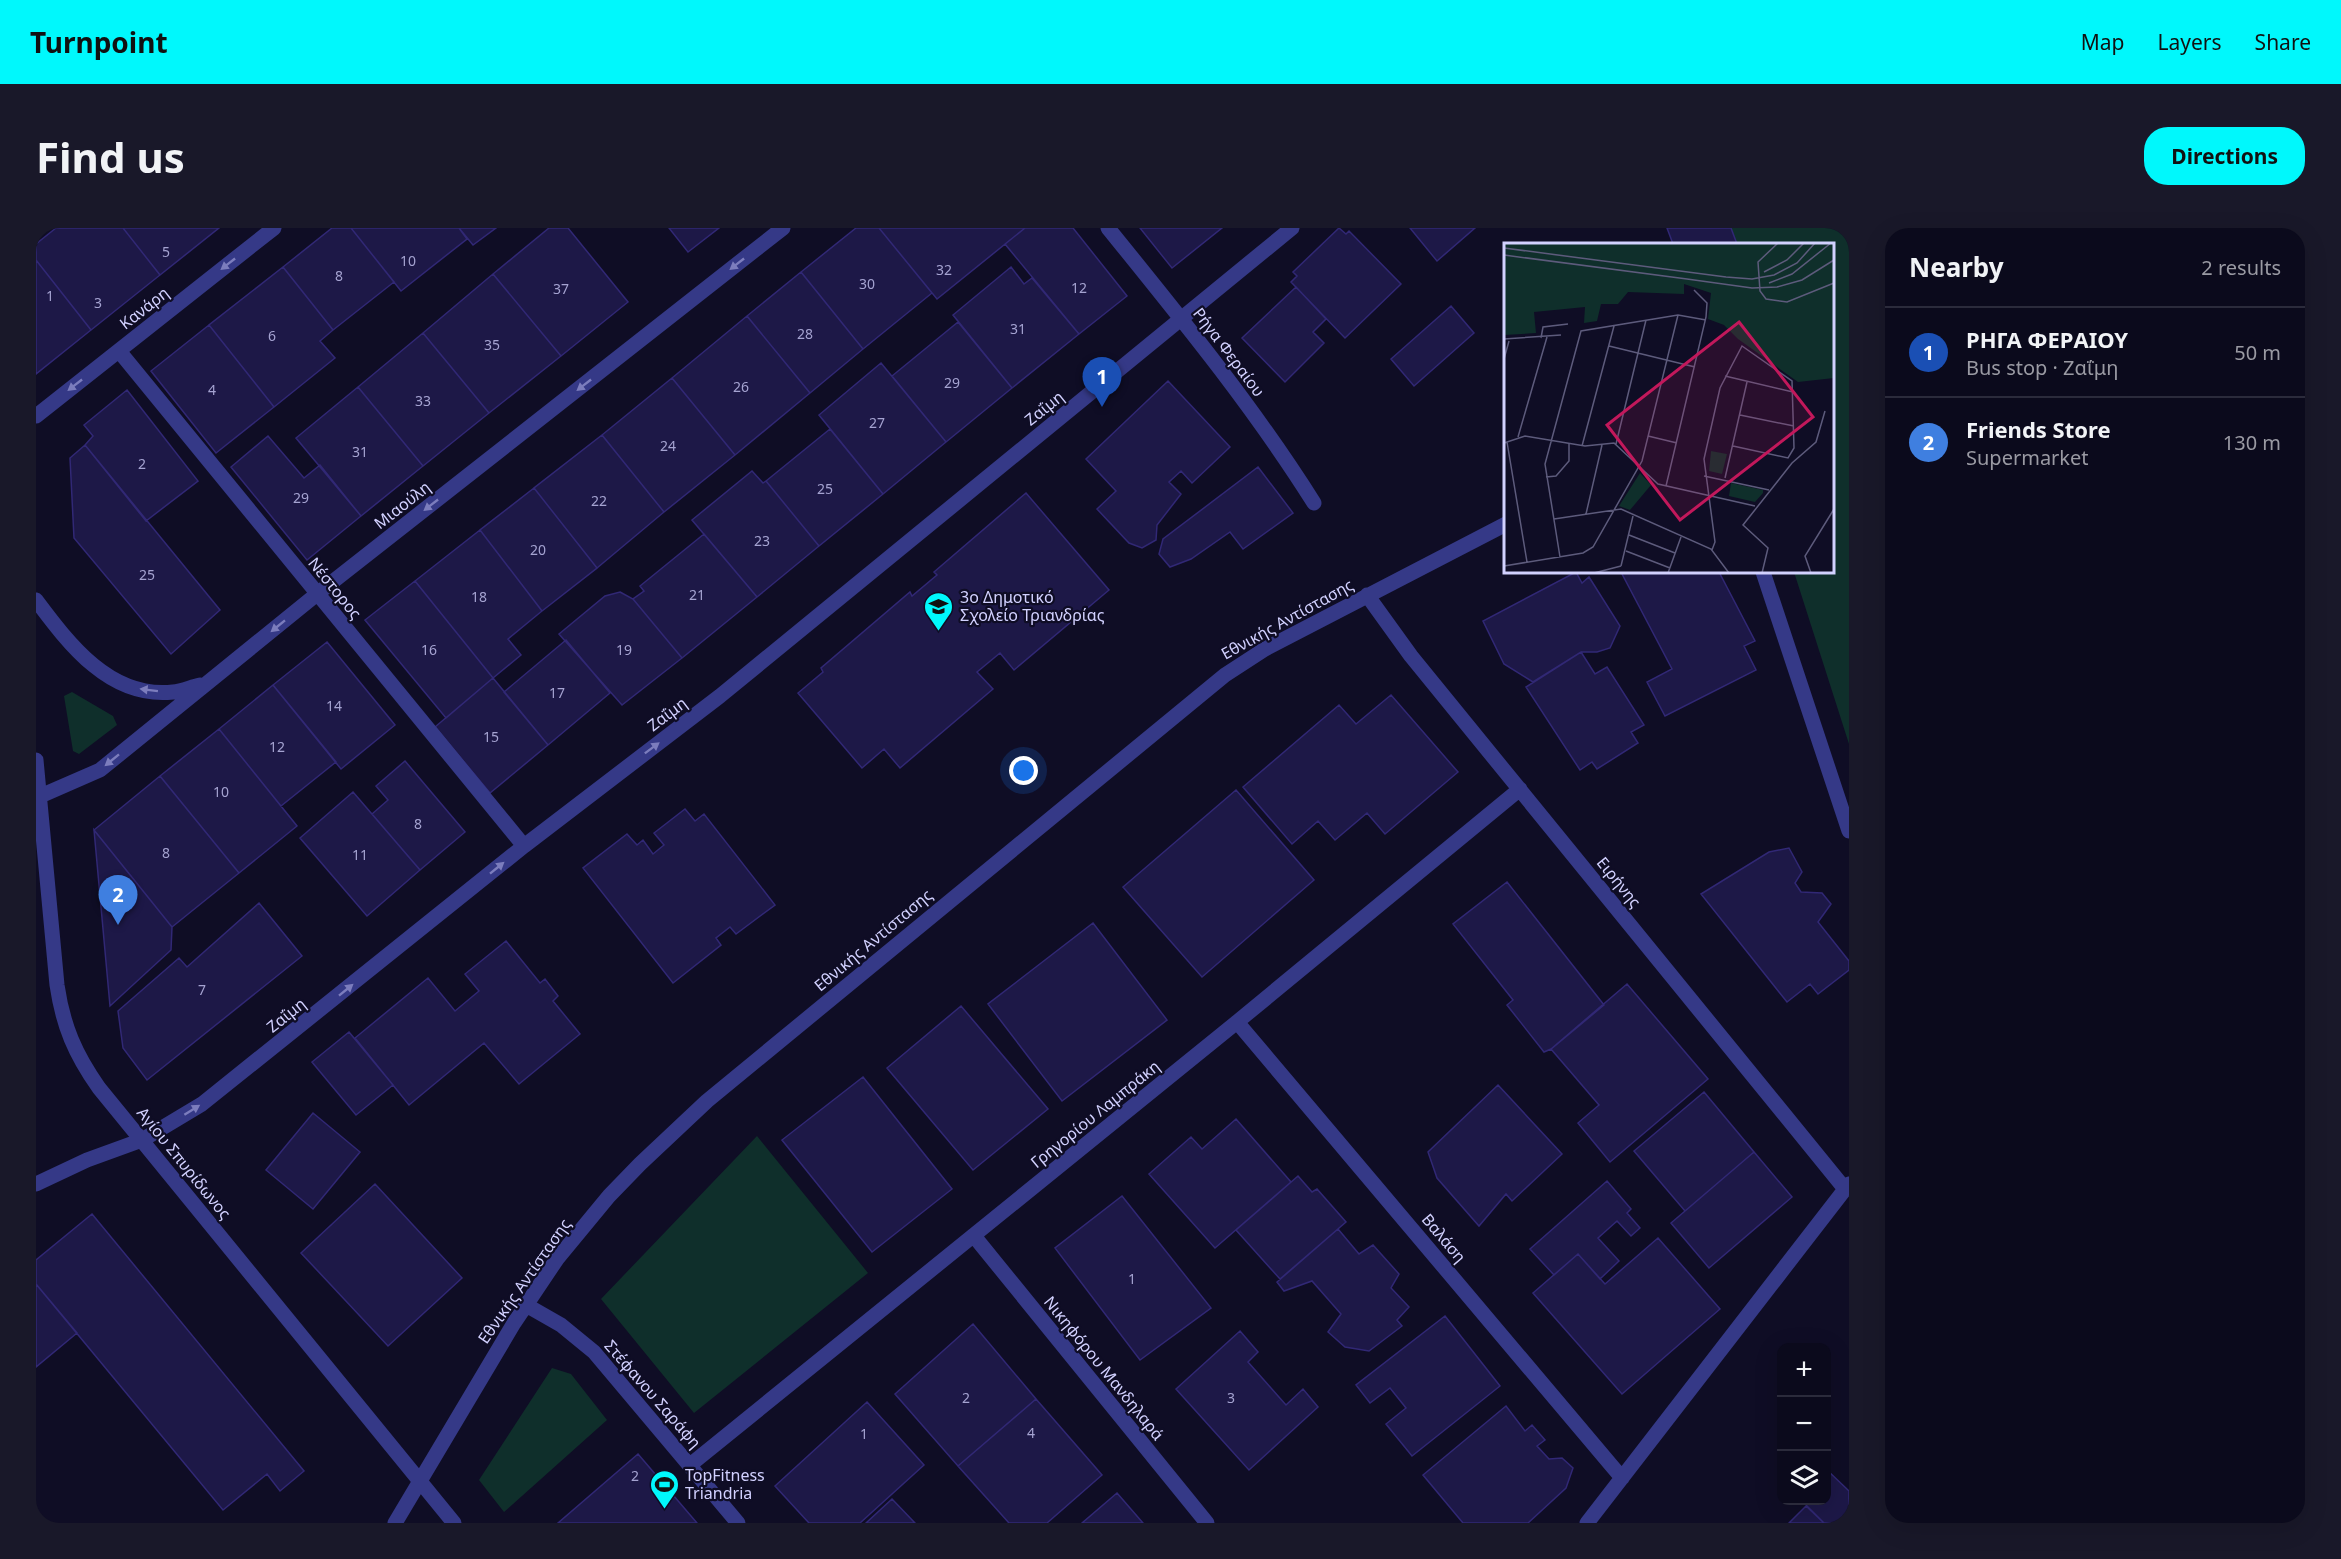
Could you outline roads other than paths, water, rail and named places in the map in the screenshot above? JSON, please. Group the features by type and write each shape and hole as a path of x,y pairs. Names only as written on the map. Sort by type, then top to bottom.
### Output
{"street":[{"name":"Κανάρη","path":"36,416 274,228"},
{"name":"Μιαούλη","path":"38,797 100,770 317,594 783,228"},
{"name":"Ρήγα Φεραίου","path":"1108,228 1279,446 1314,503"},
{"name":"Ζαΐμη","path":"36,1184 87,1160 142,1140 201,1104 233,1080 524,846 720,696 1292,228"},
{"name":"Νέστορος","path":"119,351 524,846"},
{"name":"Εθνικής Αντίστασης","path":"395,1523 526,1305 572,1240 609,1196 707,1101 1206,689 1265,649 1504,525"},
{"path":"1764,573 1849,831"},
{"name":"Ειρήνης","path":"1367,595 1411,656 1847,1186"},
{"path":"36,600 70,644 87,661 118,681 147,692 173,692 206,684"},
{"name":"Αγίου Σπυρίδωνος","path":"36,760 57,985 62,1017 83,1066 454,1523"},
{"name":"Γρηγορίου Λαμπράκη","path":"690,1465 1237,1022 1520,789"},
{"name":"Βαλάση","path":"1237,1022 1622,1478"},
{"path":"1587,1523 1847,1186"},
{"name":"Νικηφόρου Μανδηλαρά","path":"974,1236 1207,1523"},
{"name":"Στέφανου Σαράφη","path":"526,1305 561,1325 594,1352 738,1523"}],"place":[{"name":"ΡΗΓΑ ΦΕΡΑΙΟΥ","path":"1102,407"},
{"name":"3ο Δημοτικό Σχολείο Τριανδρίας","path":"939,632"},
{"name":"Friends Store","path":"118,925"},
{"name":"TopFitness Triandria","path":"664,1510"}]}
